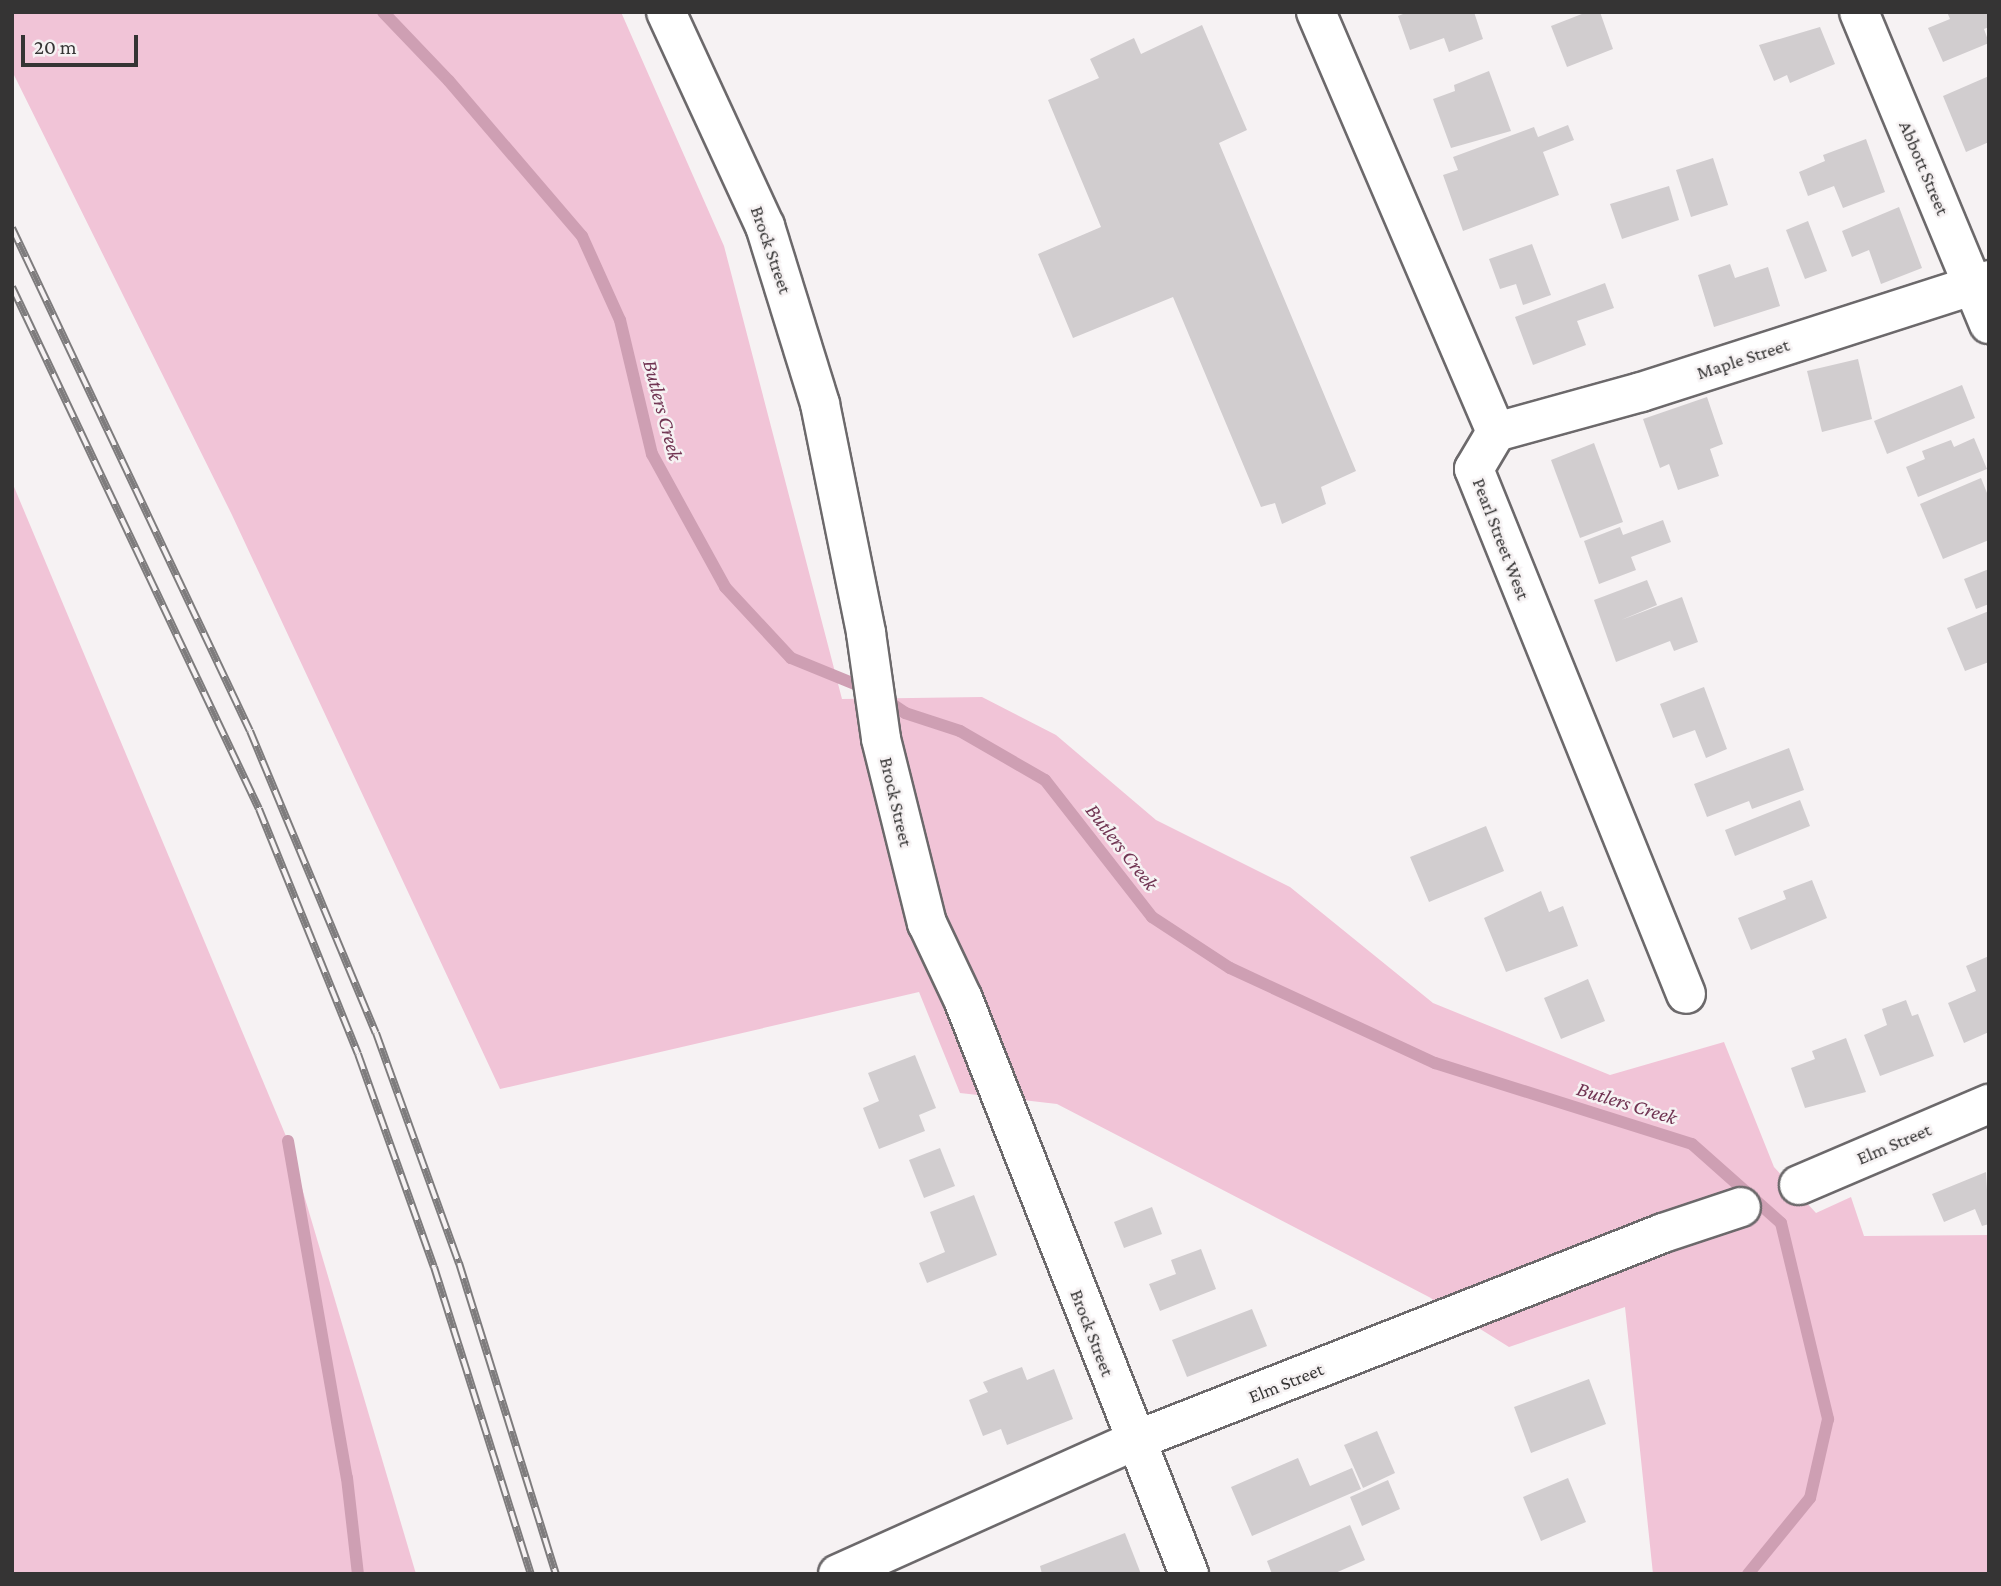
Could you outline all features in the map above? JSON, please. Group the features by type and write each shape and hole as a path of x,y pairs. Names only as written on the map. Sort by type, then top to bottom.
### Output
{"street":[{"name":"Brock Street","path":"666,12 765,226 820,404 866,633 881,739 927,923 963,999 1134,1441 1189,1574"},
{"path":"1316,12 1496,432"},
{"name":"Abbott Street","path":"1859,12 1982,282 1989,324"},
{"name":"Maple Street","path":"1496,432 1641,392 1982,282"},
{"name":"Pearl Street West","path":"1496,432 1474,469 1686,994"},
{"name":"Elm Street","path":"1799,1185 1989,1104"},
{"name":"Elm Street","path":"838,1574 1134,1441 1663,1233 1741,1207"}],"shaded area":[{"path":"12,12 621,12 724,246 842,699 982,697 1056,735 1156,820 1290,887 1433,1003 1610,1075 1724,1042 1774,1167 1816,1213 1851,1197 1864,1236 1989,1235 1989,1574 1653,1574 1625,1307 1509,1347 1429,1297 1057,1104 960,1093 919,992 500,1089 232,515 12,71"},
{"path":"12,482 288,1141 416,1574 12,1574"}],"building":[{"path":"1408,12 1474,12 1483,39 1449,52 1444,38 1410,50 1398,16"},
{"path":"1587,12 1600,12 1613,49 1567,67 1551,26"},
{"path":"1947,12 1989,12 1989,27 1984,29 1989,43 1943,62 1928,28 1950,19"},
{"path":"1202,25 1247,130 1219,143 1356,471 1321,487 1326,504 1282,524 1275,503 1261,507 1173,297 1073,338 1038,254 1101,227 1048,100 1099,78 1090,59 1134,38 1141,54"},
{"path":"1820,27 1835,64 1790,83 1787,75 1774,81 1759,45"},
{"path":"1489,71 1511,131 1451,148 1433,99 1455,91 1454,85"},
{"path":"1989,76 1989,142 1966,152 1943,96"},
{"path":"1568,125 1574,140 1543,152 1559,195 1463,231 1443,175 1458,170 1453,157 1534,127 1538,137"},
{"path":"1866,139 1885,192 1843,208 1834,186 1808,196 1799,172 1825,161 1823,155"},
{"path":"1713,158 1728,205 1691,217 1676,170"},
{"path":"1669,186 1679,220 1622,239 1610,204"},
{"path":"1899,207 1922,268 1881,284 1869,250 1852,257 1842,231"},
{"path":"1808,221 1827,271 1805,279 1786,230"},
{"path":"1532,244 1551,295 1523,305 1516,284 1500,289 1489,259"},
{"path":"1730,264 1735,278 1768,267 1780,306 1714,327 1698,275"},
{"path":"1605,283 1614,308 1577,321 1586,345 1533,365 1515,317"},
{"path":"1858,359 1872,419 1822,432 1807,371"},
{"path":"1962,385 1975,418 1887,454 1874,421"},
{"path":"1707,397 1723,444 1710,449 1719,476 1678,490 1669,464 1660,468 1643,419"},
{"path":"1974,438 1987,469 1918,497 1906,467 1925,459 1922,451 1951,440 1954,447"},
{"path":"1594,443 1623,522 1580,538 1551,460"},
{"path":"1981,478 1989,498 1989,540 1943,559 1920,504"},
{"path":"1663,520 1671,542 1631,557 1636,570 1599,584 1584,541 1620,527 1623,535"},
{"path":"1989,569 1989,604 1976,609 1964,579"},
{"path":"1647,580 1657,605 1621,620 1682,597 1698,642 1674,651 1670,641 1616,662 1594,600"},
{"path":"1989,611 1989,662 1965,671 1947,628"},
{"path":"1704,687 1727,749 1706,758 1695,730 1673,738 1660,704"},
{"path":"1789,748 1804,790 1752,809 1749,801 1707,817 1694,784"},
{"path":"1800,800 1810,826 1735,856 1725,830"},
{"path":"1486,826 1504,871 1429,902 1410,857"},
{"path":"1812,880 1827,918 1751,950 1738,918 1786,899 1783,891"},
{"path":"1541,891 1549,912 1563,906 1578,946 1506,972 1484,918"},
{"path":"1989,956 1989,1032 1964,1043 1948,1003 1976,991 1966,966"},
{"path":"1588,979 1605,1021 1561,1039 1544,998"},
{"path":"1906,1000 1912,1016 1918,1014 1934,1056 1880,1076 1864,1035 1887,1025 1882,1009"},
{"path":"1846,1038 1866,1092 1805,1108 1791,1068 1815,1059 1812,1051"},
{"path":"915,1055 936,1108 919,1115 925,1131 879,1149 863,1108 879,1101 868,1073"},
{"path":"940,1148 955,1186 924,1198 909,1160"},
{"path":"1986,1172 1989,1224 1982,1226 1975,1209 1944,1222 1932,1194"},
{"path":"974,1195 997,1255 927,1283 919,1263 945,1252 930,1212"},
{"path":"1152,1207 1162,1234 1124,1248 1114,1222"},
{"path":"1201,1249 1216,1289 1160,1311 1149,1284 1176,1274 1171,1260"},
{"path":"1252,1309 1267,1346 1187,1377 1172,1340"},
{"path":"1022,1367 1027,1380 1054,1369 1073,1419 1007,1445 1001,1429 983,1436 969,1400 988,1392 983,1382"},
{"path":"1589,1379 1606,1424 1531,1453 1514,1407"},
{"path":"1377,1431 1395,1473 1363,1488 1344,1445"},
{"path":"1298,1458 1310,1486 1352,1468 1361,1489 1252,1536 1231,1487"},
{"path":"1568,1478 1586,1522 1541,1541 1523,1497"},
{"path":"1388,1480 1400,1509 1362,1526 1350,1497"},
{"path":"1350,1525 1365,1560 1333,1574 1272,1574 1267,1561"},
{"path":"1125,1533 1141,1574 1042,1574 1040,1566"}],"waterway":[{"name":"Butlers Creek","path":"383,12 449,81 582,236 620,320 652,454 725,587 791,658 867,689"},
{"name":"Butlers Creek","path":"883,698 905,713 960,731 1045,780 1152,917 1230,968 1435,1063 1692,1144 1781,1223 1828,1419 1810,1498 1748,1574"},
{"path":"288,1141 347,1478 358,1574"}],"railway":[{"path":"12,228 250,731 376,1033 459,1263 556,1574"},
{"path":"12,287 259,809 358,1054 434,1267 531,1574"}]}
